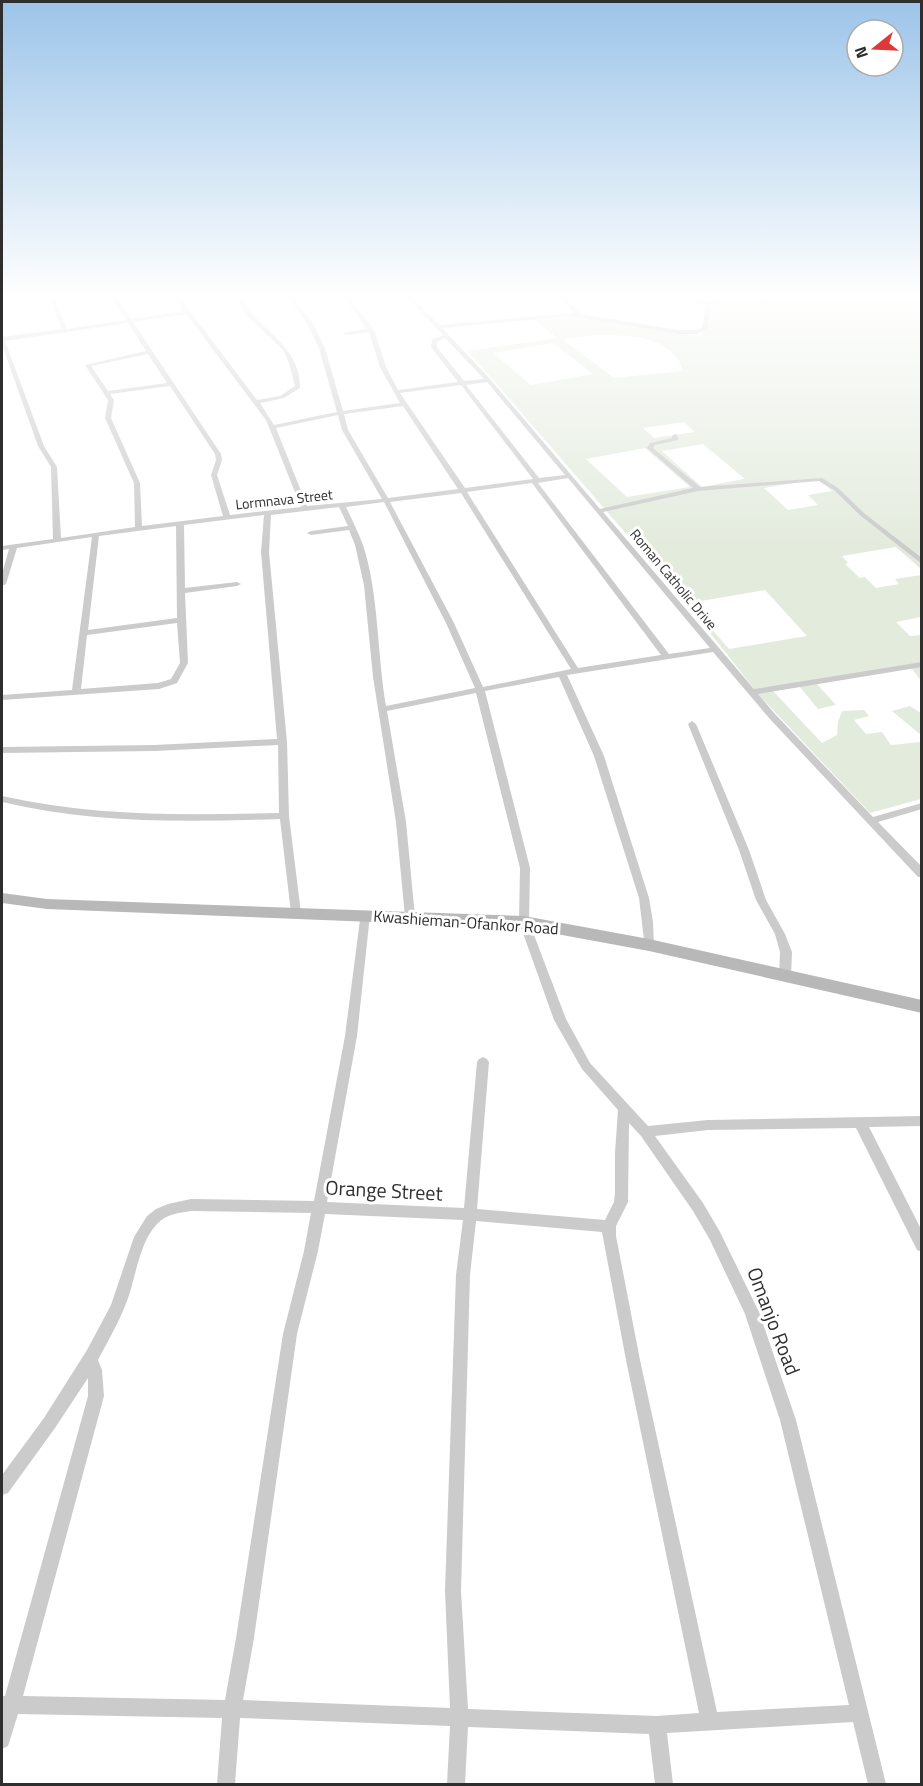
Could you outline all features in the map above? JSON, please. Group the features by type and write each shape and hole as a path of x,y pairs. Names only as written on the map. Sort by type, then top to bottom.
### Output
{"main road":[{"name":"Kwashieman-Ofankor Road","path":"2,898 47,904 524,922 649,945 921,1007"}],"street":[{"path":"17,381 41,446 54,467 57,540"},
{"path":"99,381 111,403 108,418 137,483 140,529"},
{"path":"168,381 218,454 219,460 214,475 228,517"},
{"path":"241,381 273,427 305,509"},
{"path":"255,402 282,397 298,387 297,381"},
{"path":"331,381 345,430 386,500 450,623 480,690 525,868 524,922"},
{"path":"390,381 463,491 576,671"},
{"path":"396,392 477,381"},
{"name":"Roman Catholic Drive","path":"489,381 751,692 921,874"},
{"path":"463,383 667,657"},
{"path":"105,393 170,384"},
{"path":"273,427 340,413 405,404"},
{"path":"675,436 676,439 652,444 650,448 698,489"},
{"name":"Lormnava Street","path":"2,548 180,523 463,491 570,476"},
{"path":"599,511 698,489 806,478 825,481 921,562"},
{"path":"342,505 359,545 368,585 382,709 400,822 410,917"},
{"path":"268,513 265,552 282,742 284,816 296,913"},
{"path":"2,698 159,686 174,681 184,663 180,591 180,523"},
{"path":"311,533 352,528"},
{"path":"76,692 96,535"},
{"path":"2,584 14,546"},
{"path":"180,591 237,584"},
{"path":"84,633 181,620"},
{"path":"382,709 576,671 716,649"},
{"path":"751,692 921,664"},
{"path":"562,674 599,756 644,898 649,945"},
{"path":"692,724 762,900 780,934 786,952 785,976"},
{"path":"2,750 154,748 282,742"},
{"path":"2,799 58,813 93,816 137,818 284,816"},
{"path":"873,820 921,806"},
{"path":"226,1785 232,1709 245,1638 290,1334 311,1251 351,1036 365,915"},
{"name":"Omanjo Road","path":"524,922 549,994 573,1046 586,1066 645,1132 698,1207 752,1312 788,1420 877,1785"},
{"path":"456,1785 459,1718 453,1591 462,1298 483,1062"},
{"path":"624,1109 621,1202 609,1226 635,1370 710,1722"},
{"path":"645,1132 708,1125 921,1121"},
{"path":"860,1122 921,1246"},
{"name":"Orange Street","path":"90,1358 127,1286 145,1230 159,1214 170,1209 201,1206 319,1206 470,1214 609,1226"},
{"path":"2,1487 39,1439 90,1358"},
{"path":"2,1740 7,1705 96,1396 95,1370 90,1358"},
{"path":"7,1705 232,1709 657,1725 860,1713"},
{"path":"657,1725 664,1785"}],"shaded area":[{"path":"494,381 527,381 531,385 552,381 921,381 921,569 896,547 842,556 848,563 845,564 860,578 865,577 876,588 899,584 895,579 921,575 921,617 896,622 910,636 921,635 921,681 911,667 817,684 836,705 818,709 799,686 773,691 822,743 837,735 842,711 864,710 869,716 854,720 866,734 882,732 891,745 921,742 921,799 870,813 759,695 693,611","holes":["684,422 695,432 654,438 643,428","703,444 745,479 702,487 662,451","645,448 690,487 627,497 586,459","817,479 832,491 808,495 818,505 788,510 764,488","765,590 807,636 729,649 689,603"]},
{"path":"910,706 921,713 921,735 892,711"}]}
